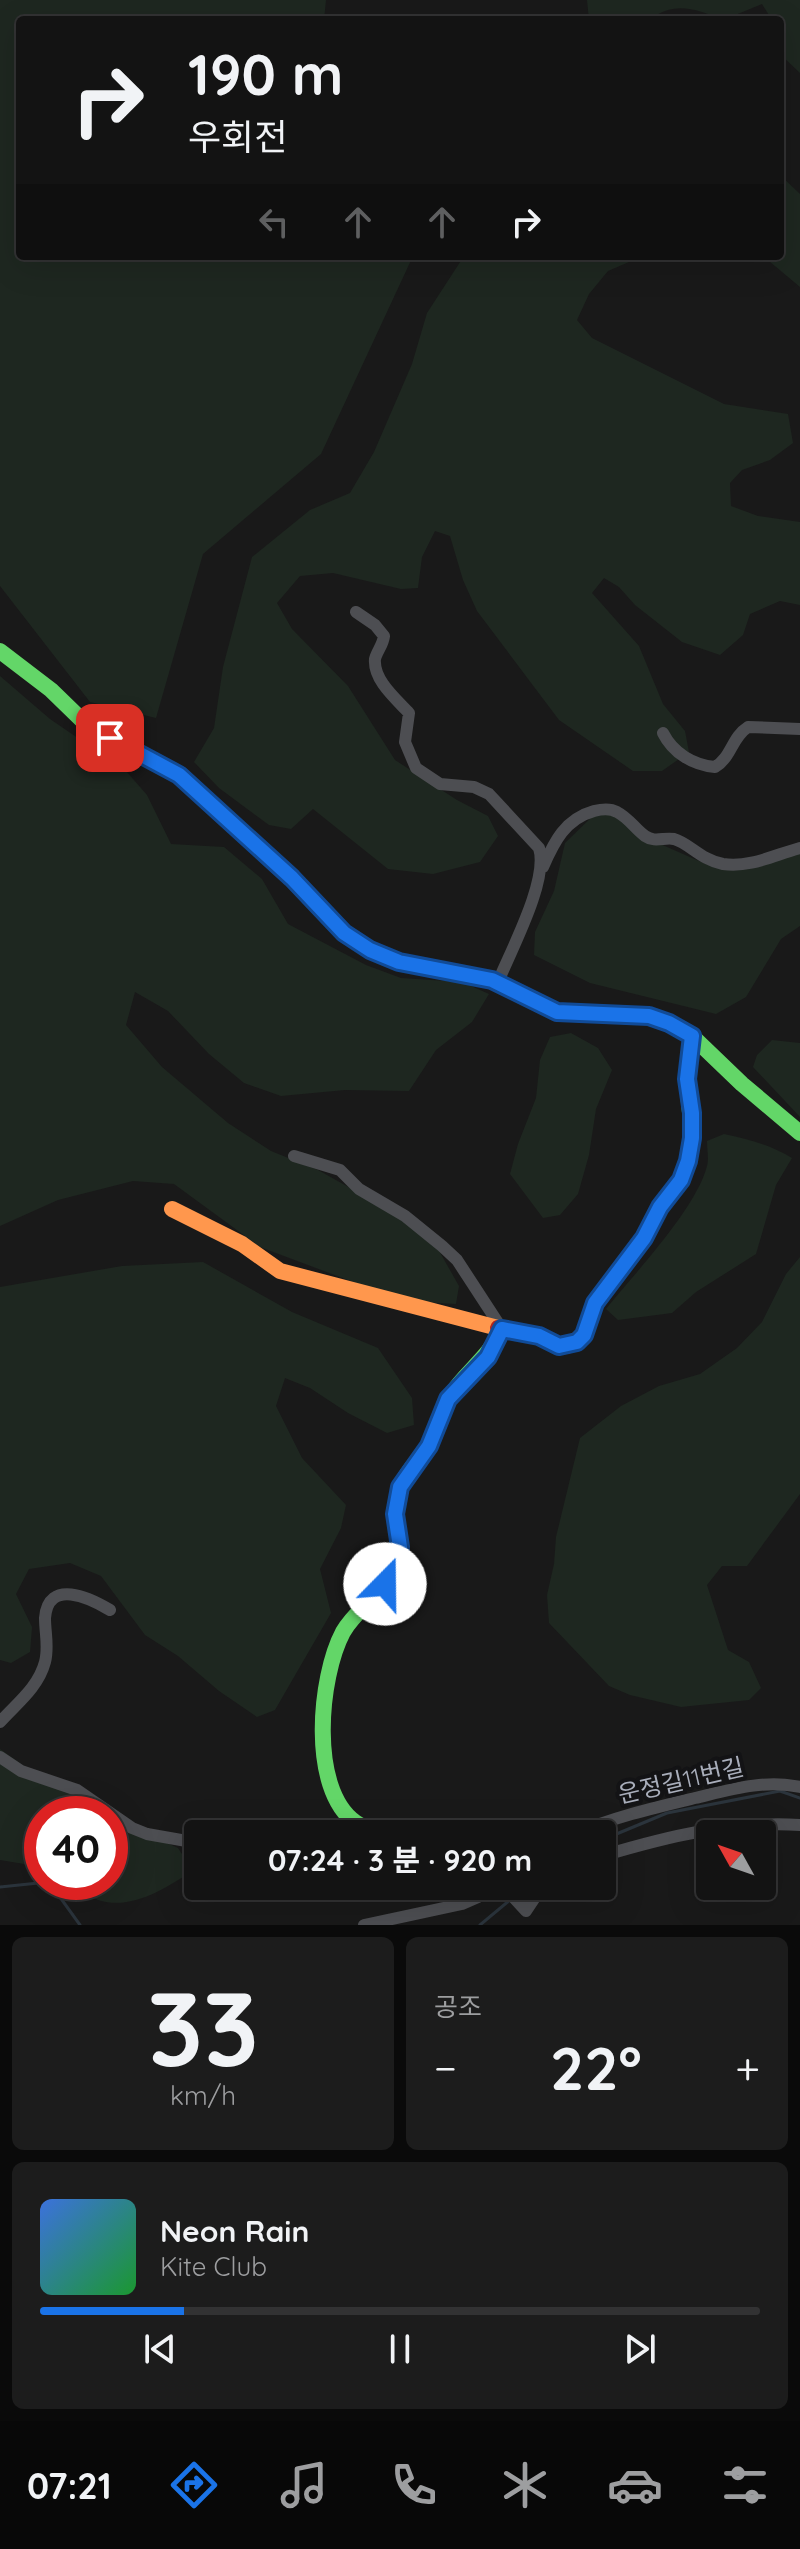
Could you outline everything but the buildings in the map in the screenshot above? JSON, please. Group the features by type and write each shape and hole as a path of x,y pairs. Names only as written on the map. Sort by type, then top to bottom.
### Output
{"street":[{"path":"356,612 375,625 384,636 383,645 375,657 376,670 409,713 405,742 416,768 440,784 474,787 489,794 539,848 542,870"},
{"path":"0,651 51,690 87,725 179,775 292,878 344,933 370,950 399,962 498,982 557,1012 649,1016 669,1023 692,1036 800,1133"},
{"path":"663,733 676,751 688,759 715,767 724,760 735,738 748,727 800,729"},
{"path":"498,982 559,833 580,816 605,809 615,810 651,840 674,839 707,860 723,864 747,865 800,848"},
{"path":"172,1209 242,1244 280,1271 539,1336 559,1346 577,1342 584,1335 595,1303 644,1238 660,1207 681,1180 692,1138 687,1079 692,1036"},
{"path":"294,1156 340,1170 359,1189 405,1216 442,1246 457,1260 502,1329"},
{"path":"352,1820 323,1759 323,1727 334,1653 343,1631 385,1584 397,1563 400,1547 395,1514 400,1487 429,1446 448,1399 488,1357 502,1329"},
{"path":"0,1722 25,1697 46,1662 45,1619 51,1601 58,1595 71,1594 90,1598 110,1610"},
{"path":"0,1757 21,1771 77,1790 132,1828 184,1841"},
{"name":"운정길11번길","path":"608,1820 746,1786 774,1784 800,1787"},
{"path":"616,1852 710,1828 772,1823 800,1825"},
{"path":"364,1925 471,1900"},
{"path":"518,1900 528,1909 536,1900"}],"shaded area":[{"path":"0,0 326,0 324,16 16,16 16,260 411,260 321,454 203,554 156,718 90,702 0,586"},
{"path":"587,0 800,0 800,73 784,58 784,16 770,16 762,4 733,16 712,16 676,8 656,16 589,16"},
{"path":"784,179 800,194 800,287 768,260 784,260"},
{"path":"461,260 634,260 608,271 589,294 577,320 592,338 724,404 788,414 793,443 770,460 742,470 730,483 731,506 758,516 800,522 800,605 780,601 750,614 743,635 720,655 682,642 635,605 619,587 604,578 592,593 639,646 663,704 685,731 689,752 662,771 633,771 559,720 477,611 463,580 450,536 435,531 422,557 418,588 401,589 333,573 300,576 277,603 292,629 348,686 395,760 488,816 498,836 480,862 433,874 388,869 313,809 291,829 269,825 219,788 194,762 214,728 223,667 252,557 310,510 350,493 374,452 412,364 427,313"},
{"path":"0,676 50,719 126,771 147,795 171,844 224,847 262,879 288,924 366,965 401,978 462,982 489,994 472,1022 436,1050 409,1091 345,1090 281,1096 244,1083 209,1054 168,1011 135,992 126,1025 162,1067 228,1123 271,1151 318,1170 409,1221 438,1249 459,1286 456,1304 404,1301 260,1247 174,1184 133,1181 58,1200 0,1226"},
{"path":"601,808 658,843 708,865 800,848 800,926 781,939 746,997 716,1014 590,983 534,955 535,932 554,891 565,843"},
{"path":"571,1033 598,1048 612,1070 596,1109 589,1155 578,1194 560,1215 543,1218 510,1174 536,1098 540,1060 550,1037"},
{"path":"772,1040 800,1043 800,1117 753,1067 757,1055"},
{"path":"724,1134 776,1149 792,1158 776,1185 756,1254 696,1292 672,1313 618,1320 606,1309 691,1202 707,1166 707,1141"},
{"path":"800,1257 800,1494 747,1566 722,1566 707,1585 728,1650 749,1662 761,1688 749,1700 681,1707 630,1695 609,1686 549,1623 547,1595 556,1537 580,1438 621,1406 659,1386 700,1374 737,1348 762,1322 786,1274"},
{"path":"203,1262 292,1312 378,1348 412,1398 414,1425 387,1433 348,1413 310,1388 285,1378 276,1406 302,1458 346,1505 341,1528 320,1569 331,1613 275,1710 257,1717 219,1691 178,1656 145,1635 101,1576 70,1563 29,1569 16,1594 32,1627 30,1652 11,1663 0,1660 0,1287 122,1266"},
{"path":"0,1749 47,1782 79,1796 24,1796 24,1864 0,1860"},
{"path":"128,1824 178,1848 184,1857 184,1876 148,1896 136,1900 111,1903 98,1900 128,1900"}],"waterway":[{"path":"616,1834 667,1813 780,1791 800,1798"},
{"path":"0,1887 24,1884"},
{"path":"62,1900 80,1925"},
{"path":"480,1925 510,1900"}],"traffic: fast":[{"path":"0,651 51,690 87,725 179,775 292,878 344,933 370,950 399,962 492,980 557,1012 649,1016 669,1023 692,1036 800,1133"},
{"path":"658,1212 680,1181 689,1157 691,1132 687,1081 692,1036"},
{"path":"353,1820 340,1806 330,1785 325,1759 324,1703 335,1652 343,1632 393,1571 398,1550 397,1497 403,1481 431,1441 441,1412 456,1387 491,1348 502,1329"}],"traffic: slow":[{"path":"172,1209 242,1244 280,1271 498,1328"}],"traffic: jam":[{"path":"498,1328 539,1336 559,1346 567,1346 584,1335 595,1303 644,1238 658,1212"}],"route":[{"path":"110,738 179,775 292,878 344,933 370,950 399,962 492,980 557,1012 649,1016 692,1036 687,1089 692,1113 692,1138 681,1180 660,1207 644,1238 595,1303 589,1326 577,1342 559,1346 539,1336 502,1329 488,1357 448,1399 429,1446 400,1487 395,1514 400,1547 397,1563 385,1584"}]}
